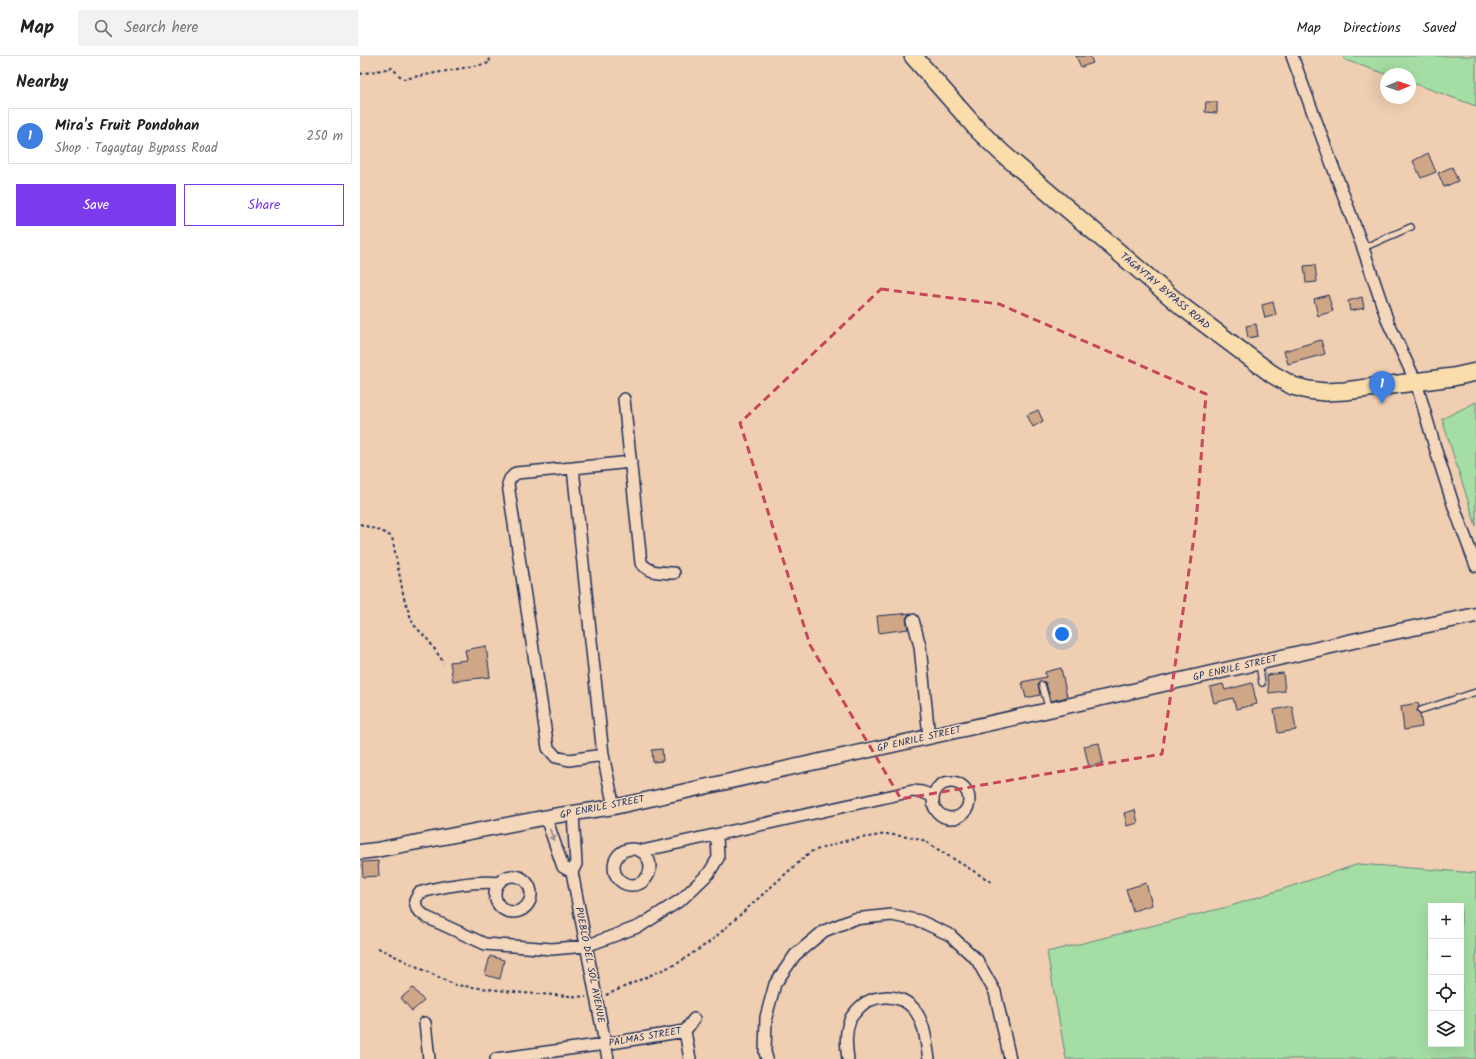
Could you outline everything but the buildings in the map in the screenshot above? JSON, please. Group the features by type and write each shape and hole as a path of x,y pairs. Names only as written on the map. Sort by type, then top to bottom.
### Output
{"main road":[{"name":"TAGAYTAY BYPASS ROAD","path":"914,56 978,130 1002,153 1184,308 1214,332 1276,377 1293,386 1316,392 1345,391 1416,382 1476,372"}],"street":[{"path":"1292,56 1363,248 1388,322 1416,382 1437,454 1458,518 1476,566"},
{"path":"624,399 641,563 646,569 652,572 674,573"},
{"path":"603,755 569,760 556,757 548,748 508,484 510,479 516,473 631,462"},
{"path":"573,468 603,755 614,806"},
{"name":"GP ENRILE STREET","path":"360,852 614,806 1476,615"},
{"path":"913,620 920,646 929,737"},
{"path":"642,852 913,791 922,792 933,796"},
{"name":"PUEBLO DEL SOL AVENUE","path":"573,813 576,864 572,872 608,1059"},
{"name":"PUEBLO DEL SOL AVENUE","path":"546,818 564,867 572,872"},
{"path":"498,883 483,882 428,890 419,893 415,901 417,909 426,917 485,944 552,949 586,946 640,926 682,899 709,873 718,858 717,835"},
{"path":"767,1059 766,1017 776,984 795,955 824,931 848,921 892,915 920,921 950,935 977,960 995,992 1010,1059"},
{"path":"848,1059 846,1035 850,1018 863,1003 876,998 891,997 903,1000 914,1009 923,1024 929,1059"},
{"name":"PALMAS STREET","path":"496,1059 685,1031 694,1019"},
{"path":"425,1023 428,1059"},
{"path":"685,1031 690,1059"}],"lane":[{"path":"1363,248 1411,227"},
{"path":"1259,662 1262,683"},
{"path":"1042,685 1049,710"},
{"path":"1421,710 1476,692"}],"path":[{"path":"360,74 392,68 403,79 490,63 489,56"},
{"path":"360,524 383,532 392,538 404,598 413,624 429,641 444,663"},
{"path":"378,948 455,985 523,993 596,998 609,994 678,963 711,941 810,852 848,840 887,834 921,839 993,883"}],"highlighted area":[{"path":"881,289 999,304 1206,394 1196,523 1162,754 901,799 810,645 740,423"}],"green space":[{"path":"1343,56 1476,56 1476,106 1416,84 1416,68 1380,68 1380,72 1345,60"},
{"path":"1476,402 1476,526 1442,419"},
{"path":"1359,864 1476,873 1476,1059 1066,1059 1047,952 1231,906"}],"place":[{"name":"Mira's Fruit Pondohan","path":"1382,404"}]}
